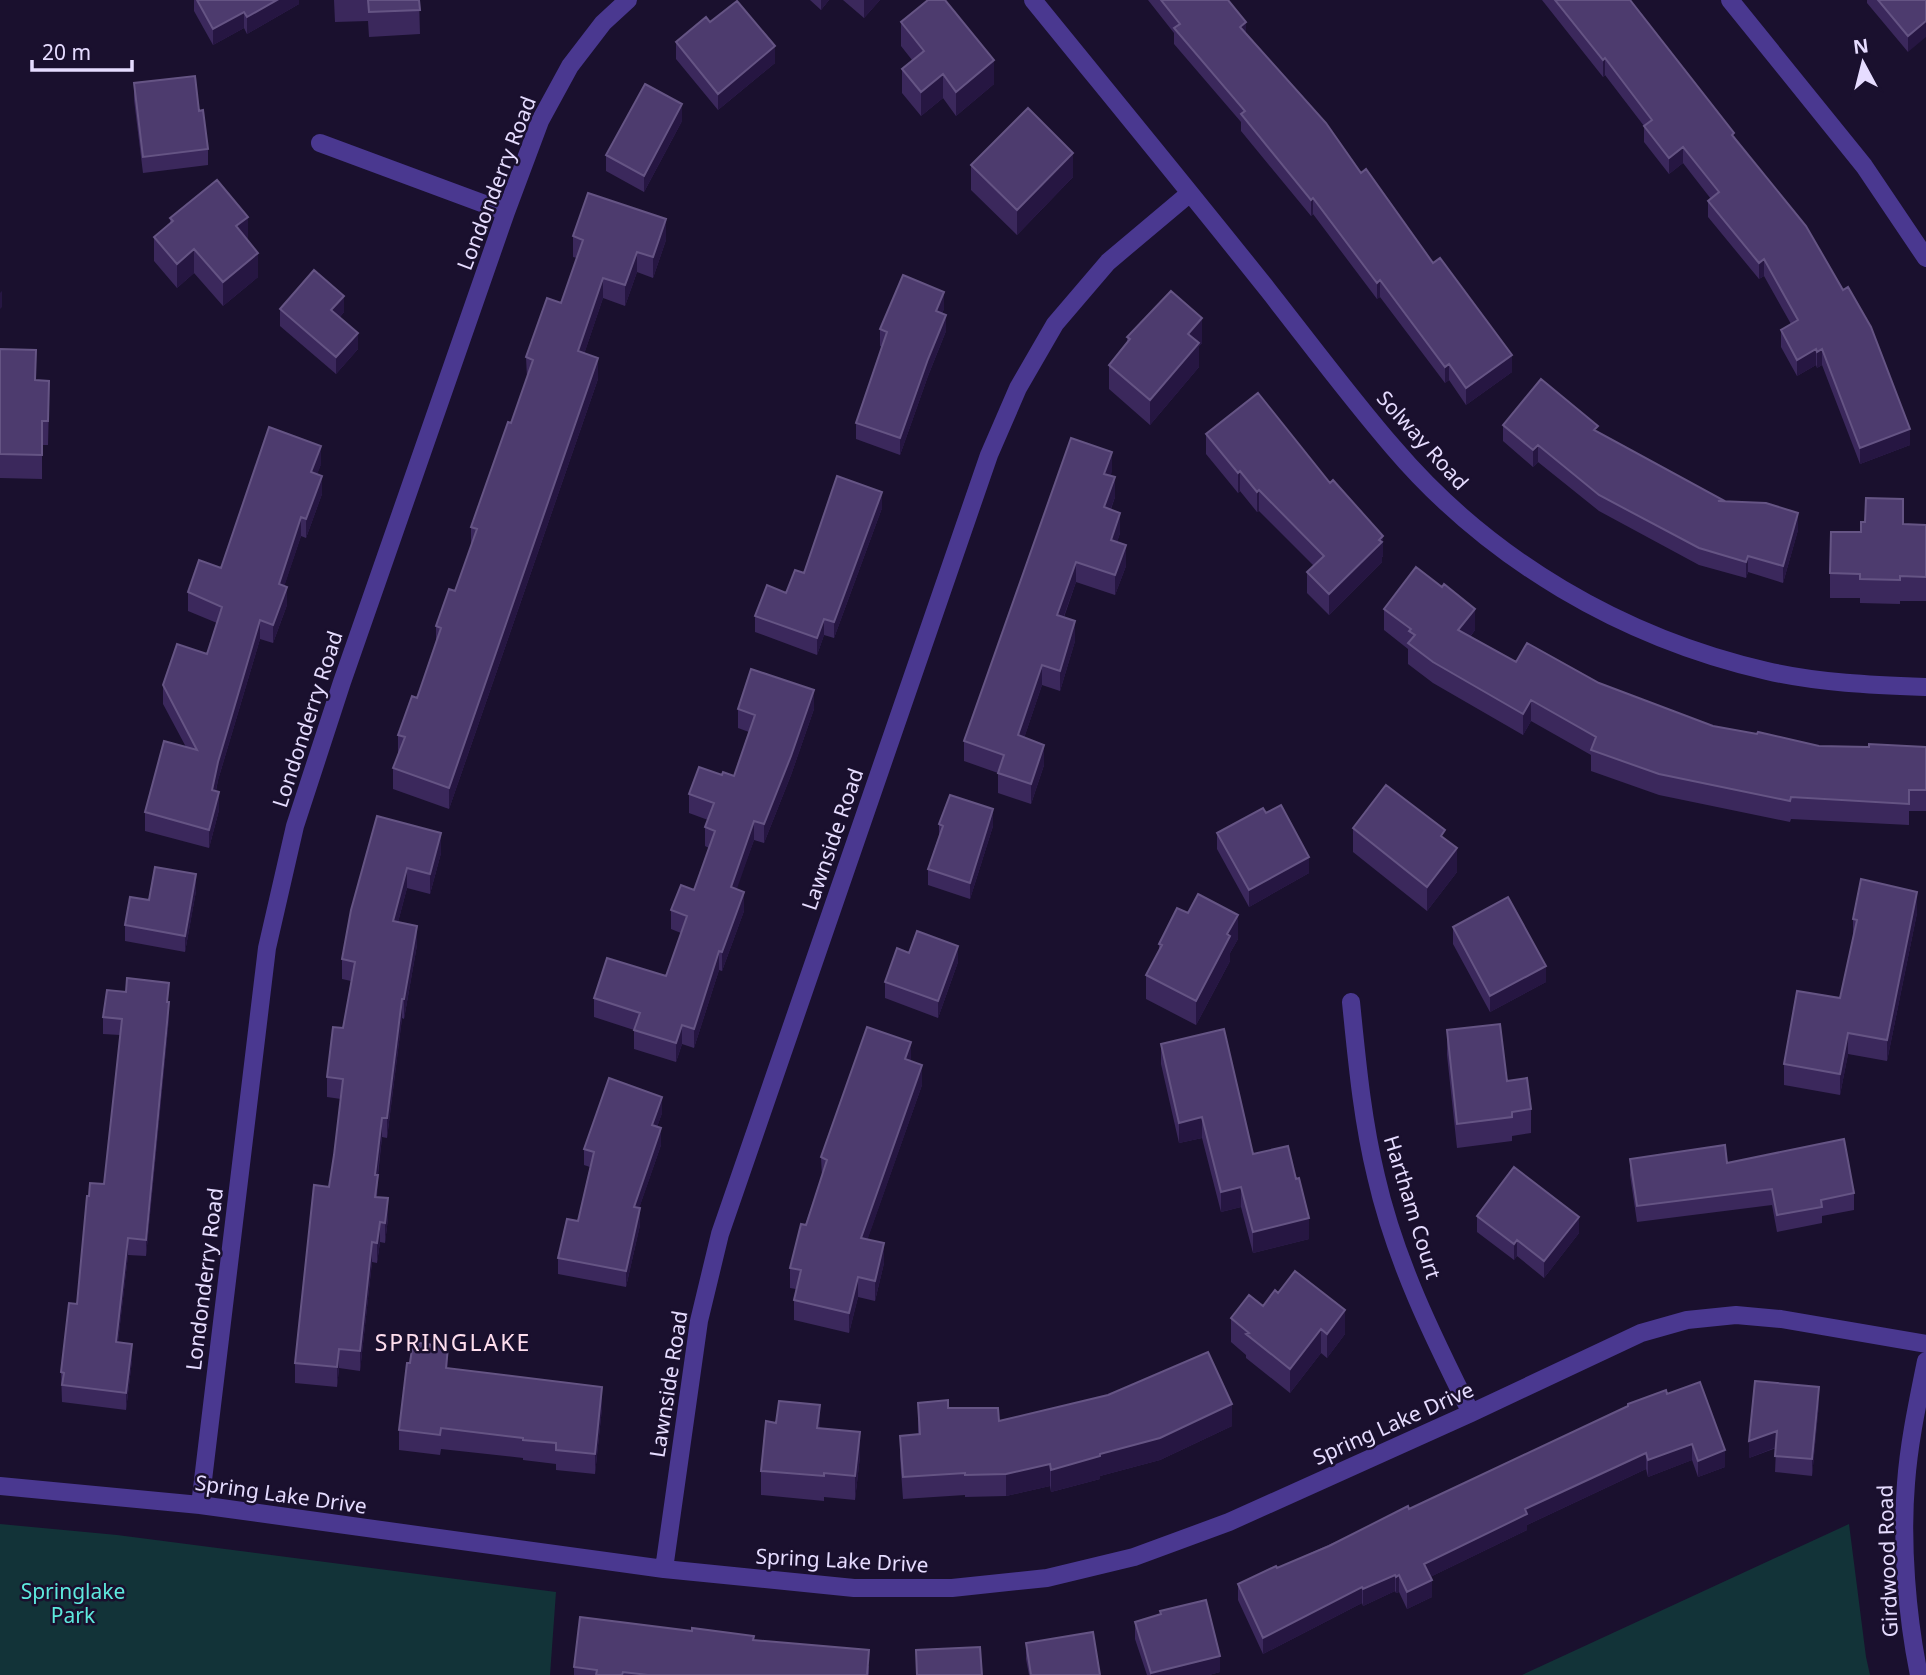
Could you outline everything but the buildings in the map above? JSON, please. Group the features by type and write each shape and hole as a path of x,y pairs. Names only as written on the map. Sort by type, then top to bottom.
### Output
{"street":[{"name":"Londonderry Road","path":"200,1505 267,948 295,826 342,682 540,121 570,66 603,23 628,0"},
{"name":"Solway Road","path":"1033,0 1394,449 1449,504 1523,565 1598,610 1681,646 1769,672 1856,684 1926,687"},
{"path":"1730,0 1864,166 1926,258"},
{"path":"320,143 506,212"},
{"name":"Lawnside Road","path":"664,1569 699,1321 720,1234 989,455 1018,388 1055,324 1108,261 1190,192"},
{"name":"Hartham Court","path":"1351,1002 1361,1104 1376,1178 1400,1258 1427,1324 1471,1413"},
{"name":"Spring Lake Drive","path":"0,1486 200,1505 664,1569 854,1588 952,1588 1047,1578 1134,1557 1229,1522 1471,1413 1641,1332 1687,1320 1735,1315 1781,1319 1926,1344"},
{"name":"Girdwood Road","path":"1919,1675 1913,1646 1906,1565 1906,1483 1926,1361"}],"green space":[{"name":"Springlake Park","path":"0,1524 117,1535 556,1592 550,1675 0,1675"},
{"path":"1849,1524 1870,1675 1522,1675"}],"district":[{"name":"SPRINGLAKE","path":"453,1342"}]}
